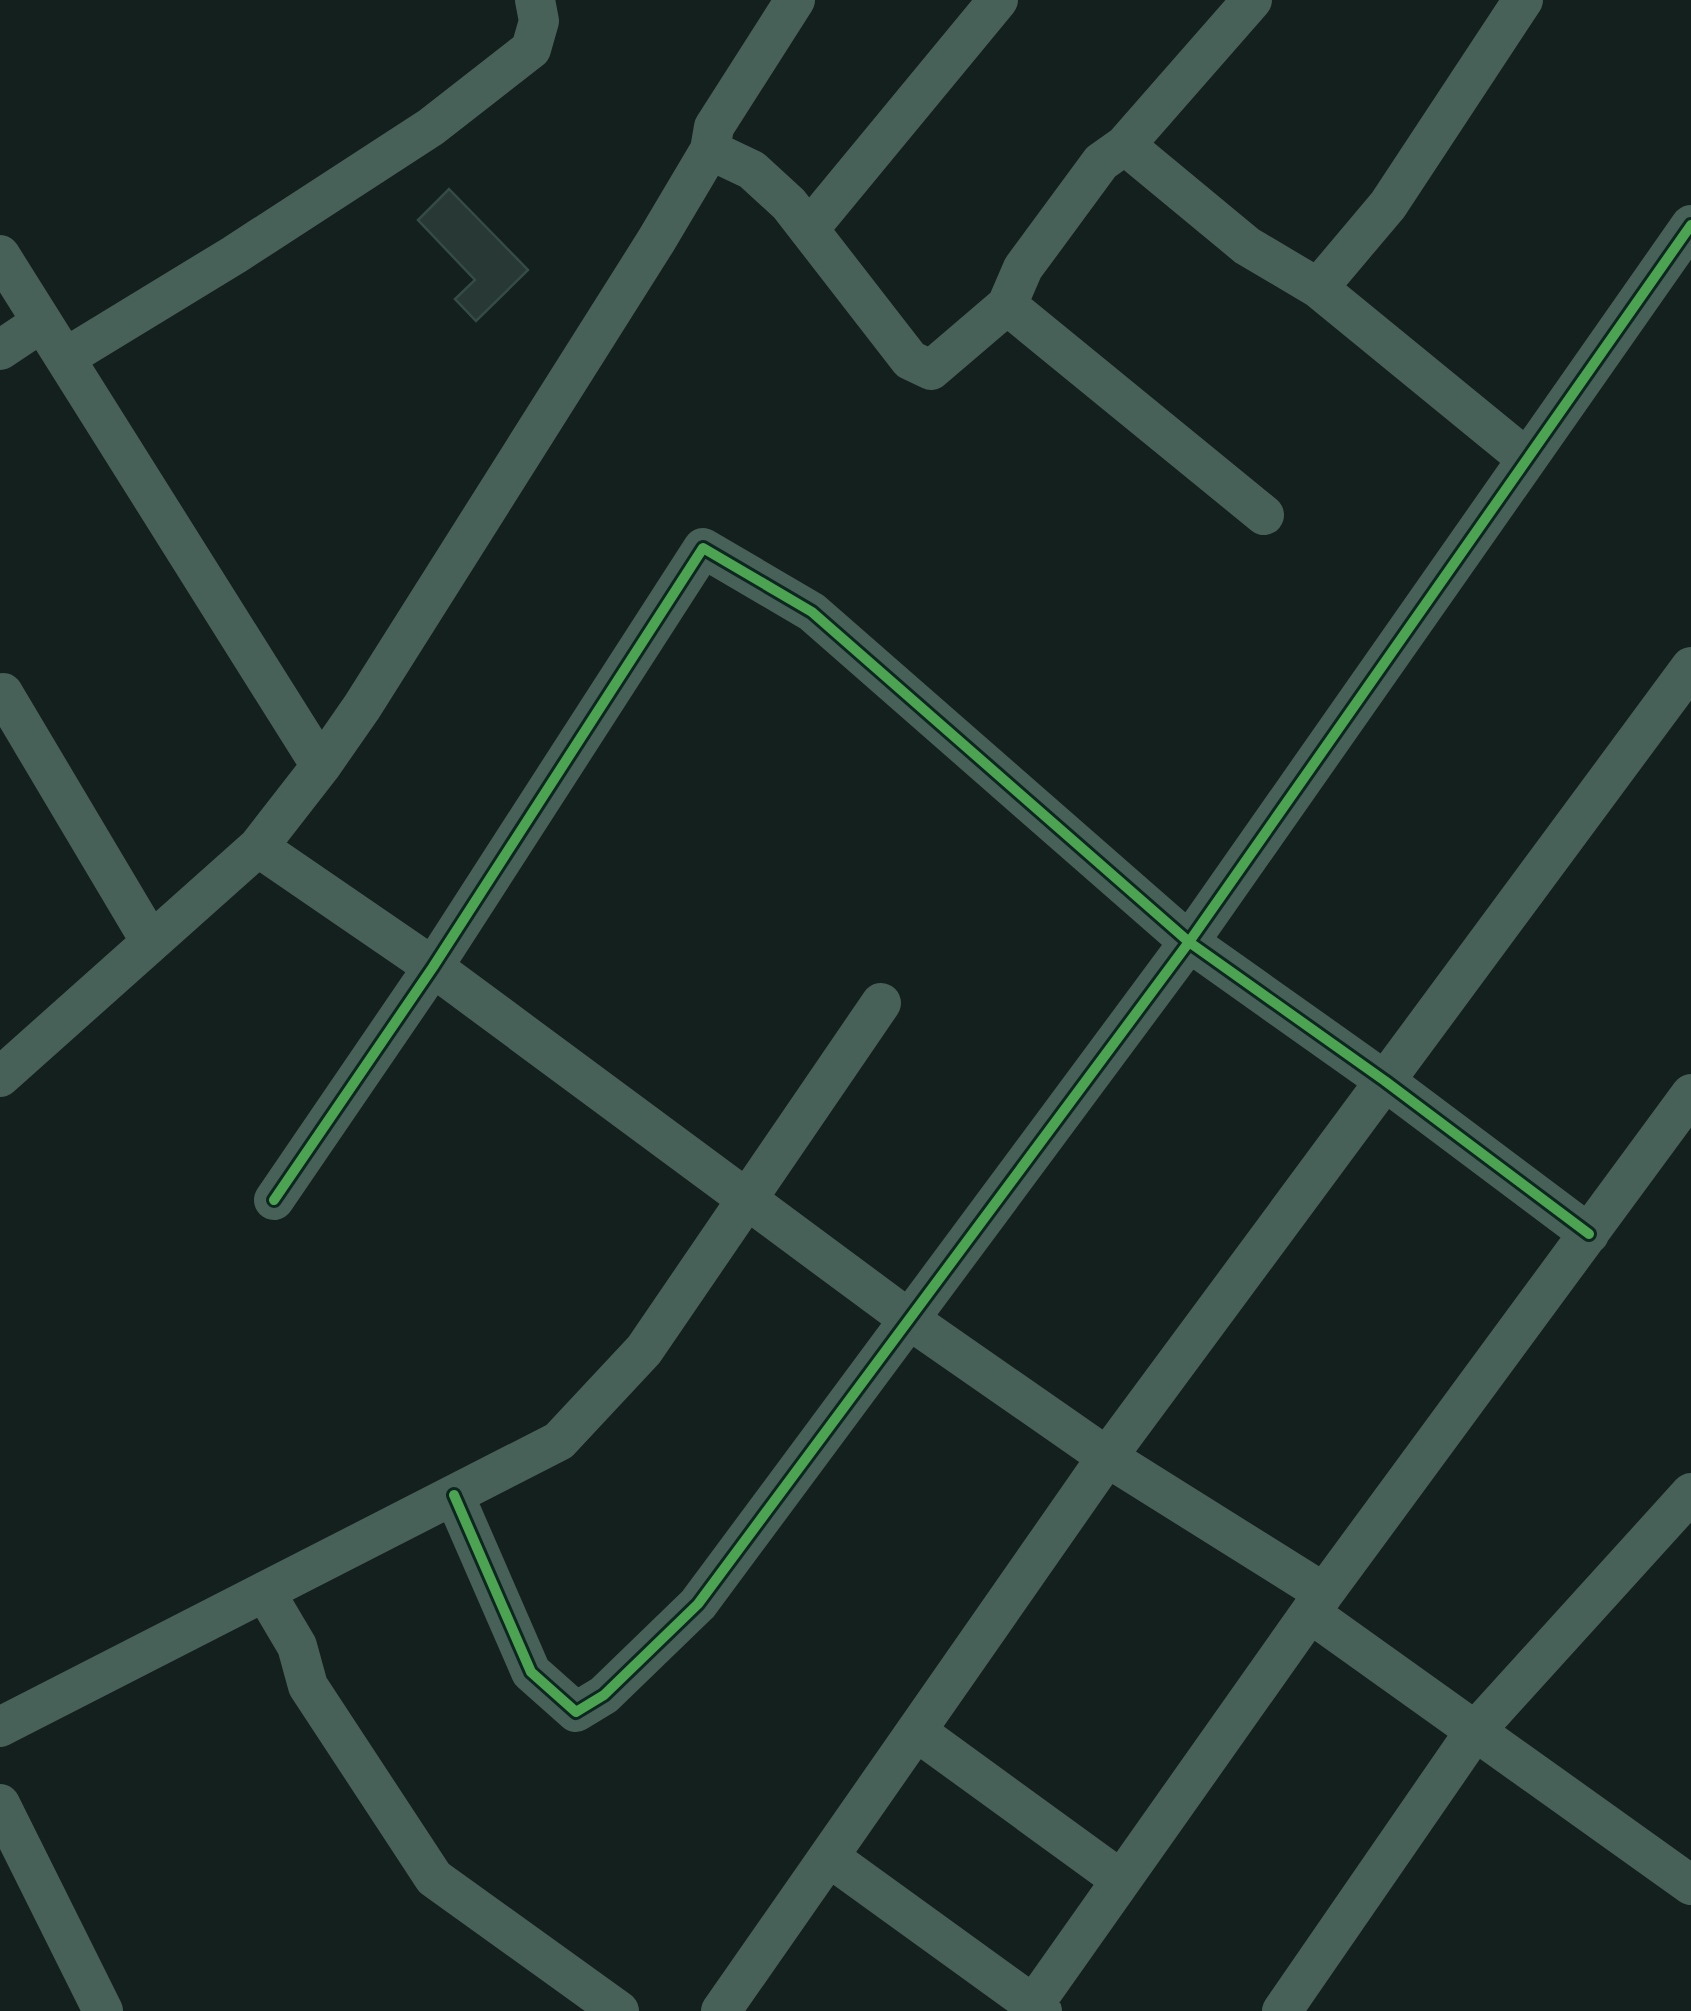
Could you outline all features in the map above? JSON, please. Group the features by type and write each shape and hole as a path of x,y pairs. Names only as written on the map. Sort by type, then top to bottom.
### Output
{"street":[{"path":"65,358 234,255 431,127 531,49 538,21 535,0"},
{"path":"0,1077 258,847 321,766 656,242 710,150 714,127 794,0"},
{"path":"808,229 998,0"},
{"path":"710,150 752,170 789,204 910,360 931,370 1007,305 1023,268 1101,162 1125,145 1252,0"},
{"path":"1318,288 1388,205 1524,0"},
{"path":"1125,145 1248,246 1318,288 1527,459"},
{"path":"454,1495 530,1672 576,1712 604,1694 698,1604 1189,942 1691,225"},
{"path":"0,254 321,766"},
{"path":"1007,305 1264,515"},
{"path":"0,350 42,322"},
{"path":"274,1200 433,967 703,548 812,612 1189,942 1385,1080 1589,1234"},
{"path":"721,2011 1108,1457 1385,1080 1679,709 1691,667"},
{"path":"3,693 150,942"},
{"path":"258,847 433,967 910,1320 1317,1603 1476,1731 1691,1885"},
{"path":"0,1727 559,1441 644,1350 880,1003"},
{"path":"829,1857 1035,2009 1317,1603 1691,1094"},
{"path":"1282,2011 1476,1731 1691,1493"},
{"path":"265,1592 296,1646 308,1686 434,1878 619,2011"},
{"path":"916,1731 1121,1880"},
{"path":"0,1804 103,2011"}],"building":[{"path":"449,189 528,270 476,321 455,299 475,280 418,220"}],"cycle path":[{"path":"454,1495 531,1672 576,1712 604,1695 698,1604 1189,942 1691,225"},
{"path":"274,1200 433,967 703,548 812,612 1189,942 1385,1081 1589,1234"}]}
